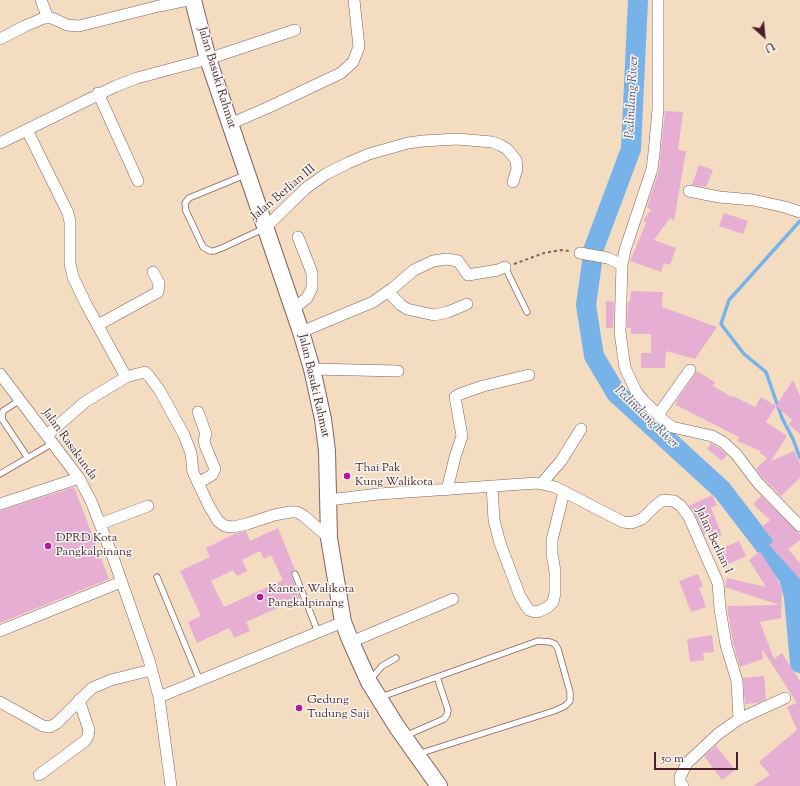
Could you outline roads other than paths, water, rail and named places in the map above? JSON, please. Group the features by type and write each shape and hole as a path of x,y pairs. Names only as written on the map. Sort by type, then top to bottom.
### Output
{"street":[{"path":"41,0 48,18"},
{"path":"0,39 25,26 48,18 52,18 67,25 79,26 188,0"},
{"name":"Jalan Basuki Rahmat","path":"193,0 208,59 301,332 312,369 327,451 328,538 343,622 350,642 369,682 404,737 438,786"},
{"path":"230,124 341,73 353,62 359,47 354,0"},
{"path":"658,0 658,109 652,169 625,250 622,265 620,332 625,368 637,392 644,402 658,415 672,426 712,436 723,442 736,454 758,483 800,526"},
{"path":"0,144 98,93 137,78 208,59 295,30"},
{"path":"98,93 138,181"},
{"path":"27,130 68,213 70,222 71,269 77,287 126,377"},
{"name":"Jalan Berlian III","path":"265,228 306,188 326,174 369,154 423,140 457,139 492,142 500,145 507,149 516,160 517,169 513,182"},
{"path":"689,191 719,197 753,200 800,212"},
{"path":"293,309 308,298 312,288 312,273 298,237"},
{"path":"580,253 608,258 622,265"},
{"path":"301,332 373,302 388,292 414,270 433,261 447,259 458,261 468,275 498,270 505,267"},
{"path":"98,325 155,294 159,287 159,283 153,272"},
{"path":"388,292 407,309 434,315 448,312 468,304"},
{"path":"312,369 398,371"},
{"path":"658,415 690,370"},
{"path":"50,439 85,402 126,377 143,372 150,376 175,417 190,449 192,468 198,483 218,521 225,526 233,527 274,515 297,512 304,516 328,538"},
{"name":"Jalan Rasakunda","path":"0,374 79,478 85,488 100,524 152,670 158,697 171,786"},
{"path":"447,490 462,436 455,397 483,386 529,375"},
{"path":"198,412 206,434 204,440 205,446 215,468 212,475 198,483"},
{"path":"542,483 561,461 581,429"},
{"path":"0,504 79,478"},
{"name":"Jalan Berlian I","path":"328,500 379,494 542,483 555,487 623,522 631,523 642,519 663,500 674,501 686,511 718,583 720,609 726,644 736,681 739,719"},
{"path":"492,486 494,520 500,543 520,596 529,610 535,612 548,607 553,602 555,594 555,571 552,554 552,540 564,492"},
{"path":"100,524 148,506"},
{"path":"0,631 121,582"},
{"path":"350,642 453,599"},
{"path":"158,697 343,622"},
{"path":"0,702 34,722 47,727 57,723 86,693 99,684 152,670"},
{"path":"683,786 680,782 680,777 687,763 718,734 739,719 785,698"},
{"path":"39,775 85,741 88,736 89,730 79,700"}],"lane":[{"name":"Jalan Berlian III","path":"247,174 189,198 185,203 186,211 203,247 210,251 222,248 265,228"},
{"path":"505,267 527,312"},
{"path":"20,400 3,411 2,419 28,458"},
{"path":"0,474 28,458 50,439"},
{"path":"295,574 318,633"},
{"path":"157,577 200,680"},
{"path":"379,698 538,641 555,644 558,649 570,692 570,701 565,706 554,711 416,754"},
{"path":"369,682 382,666 396,658"},
{"path":"404,737 444,719 447,715 448,710 437,677"}],"waterway":[{"name":"Pedindang River","path":"638,0 631,149 594,248 586,305 594,356 616,393 722,490 789,577 794,597 800,663"},
{"path":"800,221 729,300 721,324 744,354 766,372 782,418 793,439 800,458"}],"place":[{"name":"Thai Pak Kung Walikota","path":"347,476"},
{"name":"DPRD Kota Pangkalpinang","path":"48,546"},
{"name":"Kantor Walikota Pangkalpinang","path":"260,597"},
{"name":"Gedung Tudung Saji","path":"299,708"}]}
